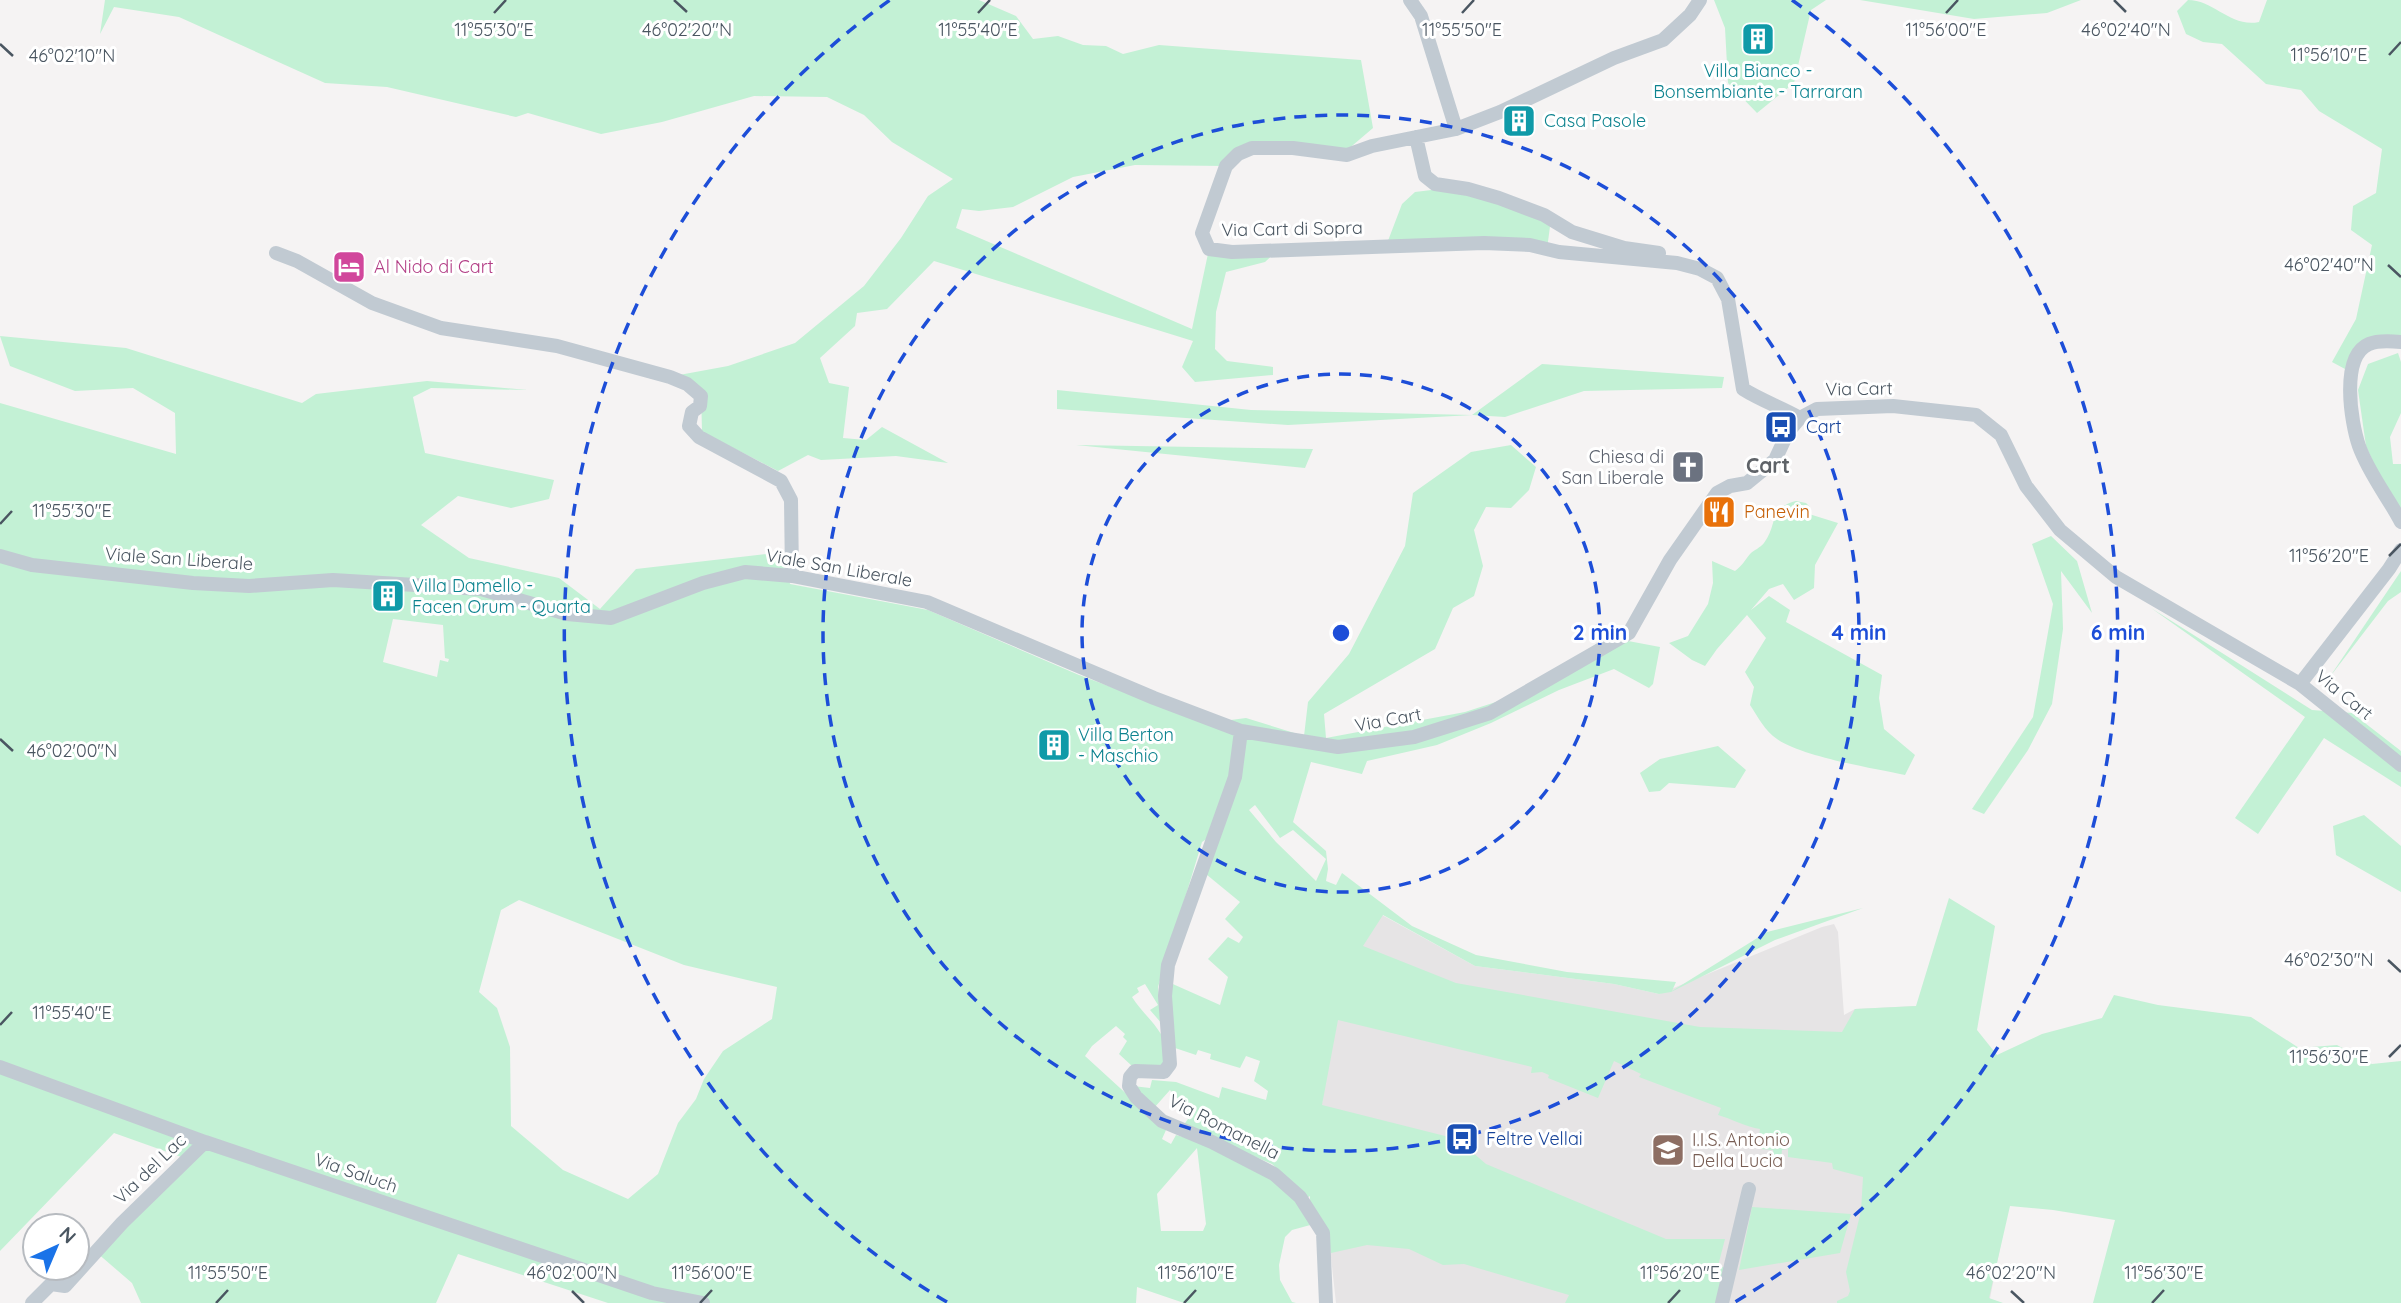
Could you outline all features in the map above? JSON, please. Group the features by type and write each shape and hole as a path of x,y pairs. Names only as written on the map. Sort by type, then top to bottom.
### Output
{"street":[{"path":"1410,0 1421,16 1456,129"},
{"name":"Via Cart di Sopra","path":"1700,0 1690,15 1663,40 1614,58 1500,112 1456,129 1372,146 1347,155 1293,148 1252,148 1238,154 1226,166 1202,233 1209,249 1232,252 1484,243 1530,245 1559,252 1677,263 1700,269 1717,278"},
{"path":"1416,137 1423,172 1428,181 1434,184 1468,189 1499,198 1545,215 1572,232 1624,248 1668,254 1706,268 1717,278 1728,299 1743,389 1800,418"},
{"path":"276,253 297,261 372,303 441,328 557,346 687,384 701,396 700,406 692,412 689,426 699,437 781,481 791,500 792,576"},
{"path":"2401,342 2367,344 2354,361 2350,387 2359,446 2377,484 2401,523"},
{"name":"Via Cart","path":"1241,731 1338,747 1414,737 1490,713 1629,633 1670,560 1717,493 1730,486 1747,484 1775,460 1788,432 1800,418 1817,409 1893,407 1976,415 2001,435 2026,486 2060,530 2116,577 2300,684 2401,765"},
{"path":"2300,684 2401,550"},
{"name":"Viale San Liberale","path":"0,556 33,565 193,583 249,586 333,580 481,589 567,614 611,618 703,583 745,572 792,576 926,602 1154,698 1241,731"},
{"name":"Via Romanella","path":"1241,731 1235,777 1168,965 1165,996 1170,1064 1164,1072 1135,1071 1130,1077 1129,1086 1136,1097 1162,1121 1212,1142 1274,1174 1300,1198 1323,1233 1326,1303"},
{"name":"Via Saluch","path":"0,1067 205,1142 652,1293 704,1303"},
{"name":"Via del Lac","path":"32,1303 51,1284 65,1286 122,1223 205,1142"},
{"path":"1722,1303 1749,1189"}],"shaded area":[{"name":"I.I.S. Antonio Della Lucia","path":"1382,915 1475,966 1614,984 1659,994 1834,924 1838,932 1844,1015 1855,1009 1916,1006 2004,1059 2038,1059 1989,1303 1336,1303 1329,1239 1310,1202 1327,1063 1340,1000 1358,951"}],"green space":[{"path":"105,0 979,0 1016,16 1033,39 1058,36 1083,45 1106,46 1123,54 1159,45 1361,60 1373,128 1346,151 1243,146 1226,166 1135,165 1073,177 1013,207 979,211 962,209 956,228 1192,329 1209,249 1278,250 1265,262 1226,272 1216,312 1215,349 1227,361 1273,367 1273,375 1195,382 1182,367 1193,341 934,261 887,309 857,313 855,326 820,358 829,383 849,387 843,438 866,440 882,427 948,463 896,456 821,460 808,455 778,471 702,432 701,389 679,375 728,366 795,343 864,286 901,238 928,196 953,179 892,142 864,115 827,97 754,96 662,122 601,134 528,113 516,117 387,87 325,83 179,17 114,7 100,34"},
{"path":"1714,0 1826,0 1811,10 1794,83 1757,113 1728,83 1725,28"},
{"path":"1860,0 2081,0 2047,13 1974,19"},
{"path":"2188,0 2206,4 2231,18 2249,23 2259,22 2267,0 2401,0 2401,341 2366,340 2345,369 2332,362 2356,319 2372,245 2351,230 2353,206 2376,193 2382,149 2319,111 2301,90 2266,84 2222,44 2203,42 2186,34 2177,11"},
{"path":"1456,187 1551,219 1547,249 1386,246 1402,204 1415,192"},
{"path":"0,336 126,348 302,403 316,394 427,381 528,390 431,388 413,397 425,453 554,480 549,499 511,508 458,496 421,525 469,558 559,578 600,609 636,569 783,552 790,584 928,610 1079,675 1208,723 1246,718 1304,736 1308,702 1349,654 1405,546 1413,493 1471,452 1511,445 1536,467 1529,490 1511,508 1486,507 1474,530 1483,566 1474,596 1453,608 1435,649 1324,714 1326,738 1465,712 1502,700 1607,637 1660,647 1653,684 1649,688 1614,669 1559,690 1491,723 1437,745 1367,761 1362,774 1311,762 1293,822 1326,851 1328,869 1326,881 1336,885 1342,873 1412,926 1476,955 1567,972 1676,982 1672,991 1767,932 1863,908 1775,940 1671,992 1659,994 1614,984 1475,966 1383,915 1363,946 1456,983 1700,1027 1842,1032 1855,1009 1916,1006 1949,898 1995,926 1977,1030 1997,1055 2042,1034 2102,1018 2114,995 2158,1005 2251,1017 2299,1048 2337,1045 2372,1064 2401,1061 2401,1303 2093,1303 2115,1220 2010,1206 1989,1298 2003,1303 1837,1303 1848,1296 1850,1291 1846,1272 1861,1211 1863,1177 1833,1169 1832,1163 1788,1157 1788,1149 1782,1150 1781,1159 1774,1157 1773,1150 1761,1149 1764,1139 1759,1136 1760,1129 1718,1115 1721,1108 1639,1077 1641,1074 1614,1061 1598,1098 1548,1078 1549,1075 1542,1072 1531,1073 1532,1067 1338,1020 1322,1105 1457,1139 1486,1164 1666,1239 1725,1239 1718,1266 1726,1268 1718,1303 1565,1303 1569,1295 1464,1264 1443,1265 1409,1249 1367,1245 1331,1253 1329,1239 1310,1202 1310,1196 1307,1198 1272,1164 1183,1126 1188,1119 1179,1109 1182,1105 1170,1090 1154,1108 1133,1086 1150,1088 1152,1080 1176,1082 1219,1098 1222,1087 1266,1100 1268,1091 1254,1081 1260,1061 1246,1056 1240,1068 1210,1059 1211,1054 1198,1050 1196,1055 1172,1047 1166,981 1220,1005 1228,977 1208,959 1228,937 1239,943 1243,937 1225,919 1240,902 1201,870 1214,834 1202,842 1158,987 1163,1025 1150,1010 1158,1005 1145,984 1137,988 1139,992 1132,997 1159,1030 1163,1039 1166,1059 1162,1070 1132,1066 1119,1054 1127,1041 1123,1037 1125,1034 1116,1026 1092,1046 1085,1056 1166,1130 1162,1139 1171,1144 1176,1135 1212,1145 1274,1176 1314,1224 1292,1230 1285,1237 1279,1265 1280,1280 1292,1302 1296,1303 1184,1303 1137,1287 1136,1303 608,1303 458,1254 436,1303 141,1303 132,1283 96,1252 187,1159 114,1133 38,1212 21,1212 21,1229 0,1251 0,403 176,454 175,413 133,388 75,391 10,366","holes":["393,619 443,625 445,658 449,659 448,662 440,660 437,677 383,662","1255,805 1280,838 1293,830 1326,859 1316,881 1276,842 1249,810","519,900 684,965 777,987 772,1019 723,1051 704,1079 696,1099 678,1123 658,1174 628,1199 563,1170 511,1126 510,1047 497,1008 479,992 501,910","1197,1148 1206,1224 1203,1231 1161,1231 1157,1194"]},
{"path":"2398,353 2401,362 2401,413 2390,437 2393,464 2401,464 2401,524 2366,446 2358,390 2368,364"},
{"path":"1542,364 1724,377 1722,388 1584,391 1505,417 1473,415 1288,425 1057,409 1057,390 1251,410 1472,415"},
{"path":"1076,445 1313,449 1305,468"},
{"path":"1796,501 1806,503 1810,507 1809,514 1838,523 1815,565 1814,588 1794,600 1783,584 1769,589 1751,610 1769,596 1790,610 1786,622 1882,675 1879,698 1884,729 1915,755 1905,775 1804,751 1777,739 1769,732 1750,705 1754,687 1745,672 1766,638 1747,615 1705,666 1669,643 1688,636 1708,604 1713,583 1712,561 1735,571 1764,543 1781,508"},
{"path":"2051,536 2077,561 2092,613 2061,571 2063,629 2052,704 2028,750 1984,814 1972,809 2033,717 2053,604 2032,544"},
{"path":"2401,571 2401,592 2388,601 2329,678"},
{"path":"2151,608 2312,710 2352,713 2401,751 2401,787 2324,738 2258,834 2235,818 2305,717"},
{"path":"1718,746 1746,770 1735,788 1669,783 1660,791 1649,792 1640,773 1660,759"},
{"path":"2364,815 2401,846 2401,892 2336,855 2333,826"},
{"path":"1752,1207 1851,1214 1840,1253 1739,1270"}],"place":[{"name":"Villa Bianco - Bonsembiante - Tarraran","path":"1758,39"},
{"name":"Casa Pasole","path":"1519,121"},
{"name":"Al Nido di Cart","path":"349,267"},
{"name":"Cart","path":"1781,427"},
{"name":"Chiesa di San Liberale","path":"1688,467"},
{"name":"Panevin","path":"1719,512"},
{"name":"Villa Damello - Facen Orum - Quarta","path":"388,596"},
{"name":"Villa Berton - Maschio","path":"1054,745"},
{"name":"Feltre Vellai","path":"1462,1139"},
{"name":"I.I.S. Antonio Della Lucia","path":"1668,1150"}],"district":[{"name":"Cart","path":"1768,466"}]}
